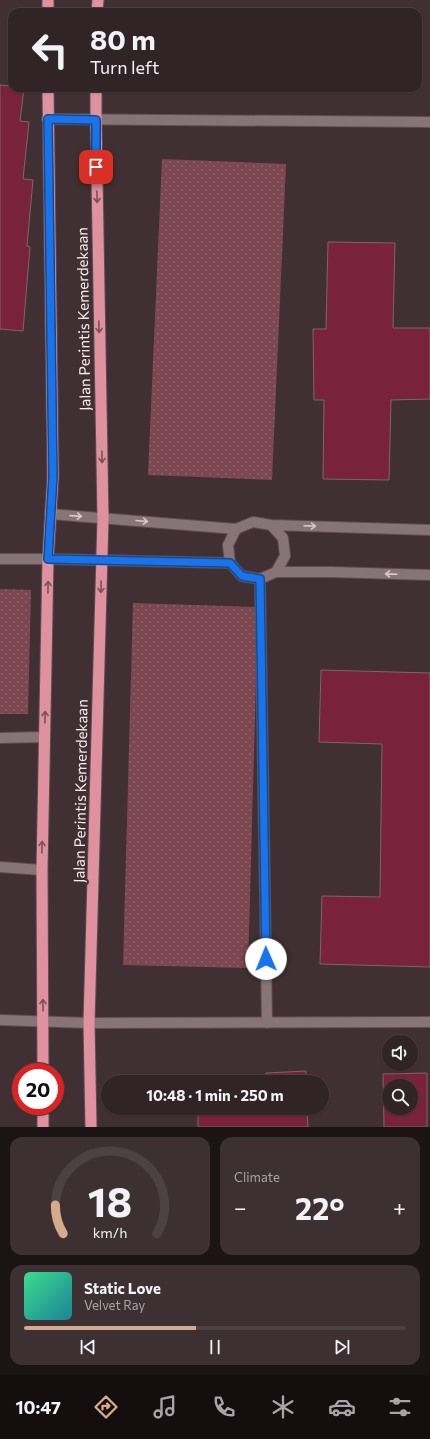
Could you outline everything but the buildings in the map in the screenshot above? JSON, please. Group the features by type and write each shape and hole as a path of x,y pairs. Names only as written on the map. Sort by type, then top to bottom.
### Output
{"highway":[{"path":"43,1063 42,870 44,737 48,559 53,476 48,92"},
{"name":"Jalan Perintis Kemerdekaan","path":"90,1127 89,1023 103,518 96,92"},
{"path":"43,1115 43,1127"}],"street":[{"path":"48,119 430,122"},
{"path":"50,514 236,529 253,522 271,525 430,530"},
{"path":"271,525 283,538 285,556 276,572"},
{"path":"236,529 228,545 230,563 242,576 260,579 276,572 430,575"},
{"path":"0,559 230,563"},
{"path":"260,579 267,1023"},
{"path":"0,738 44,737"},
{"path":"0,866 42,870"},
{"path":"0,1020 89,1023 430,1022"}],"shaded area":[{"path":"162,159 286,164 272,480 148,475"},
{"path":"0,589 31,590 28,714 0,714"},
{"path":"133,603 258,607 248,968 123,965"}],"route":[{"path":"96,167 96,120 48,119 53,476 48,559 230,563 242,576 260,579 266,959"}]}
